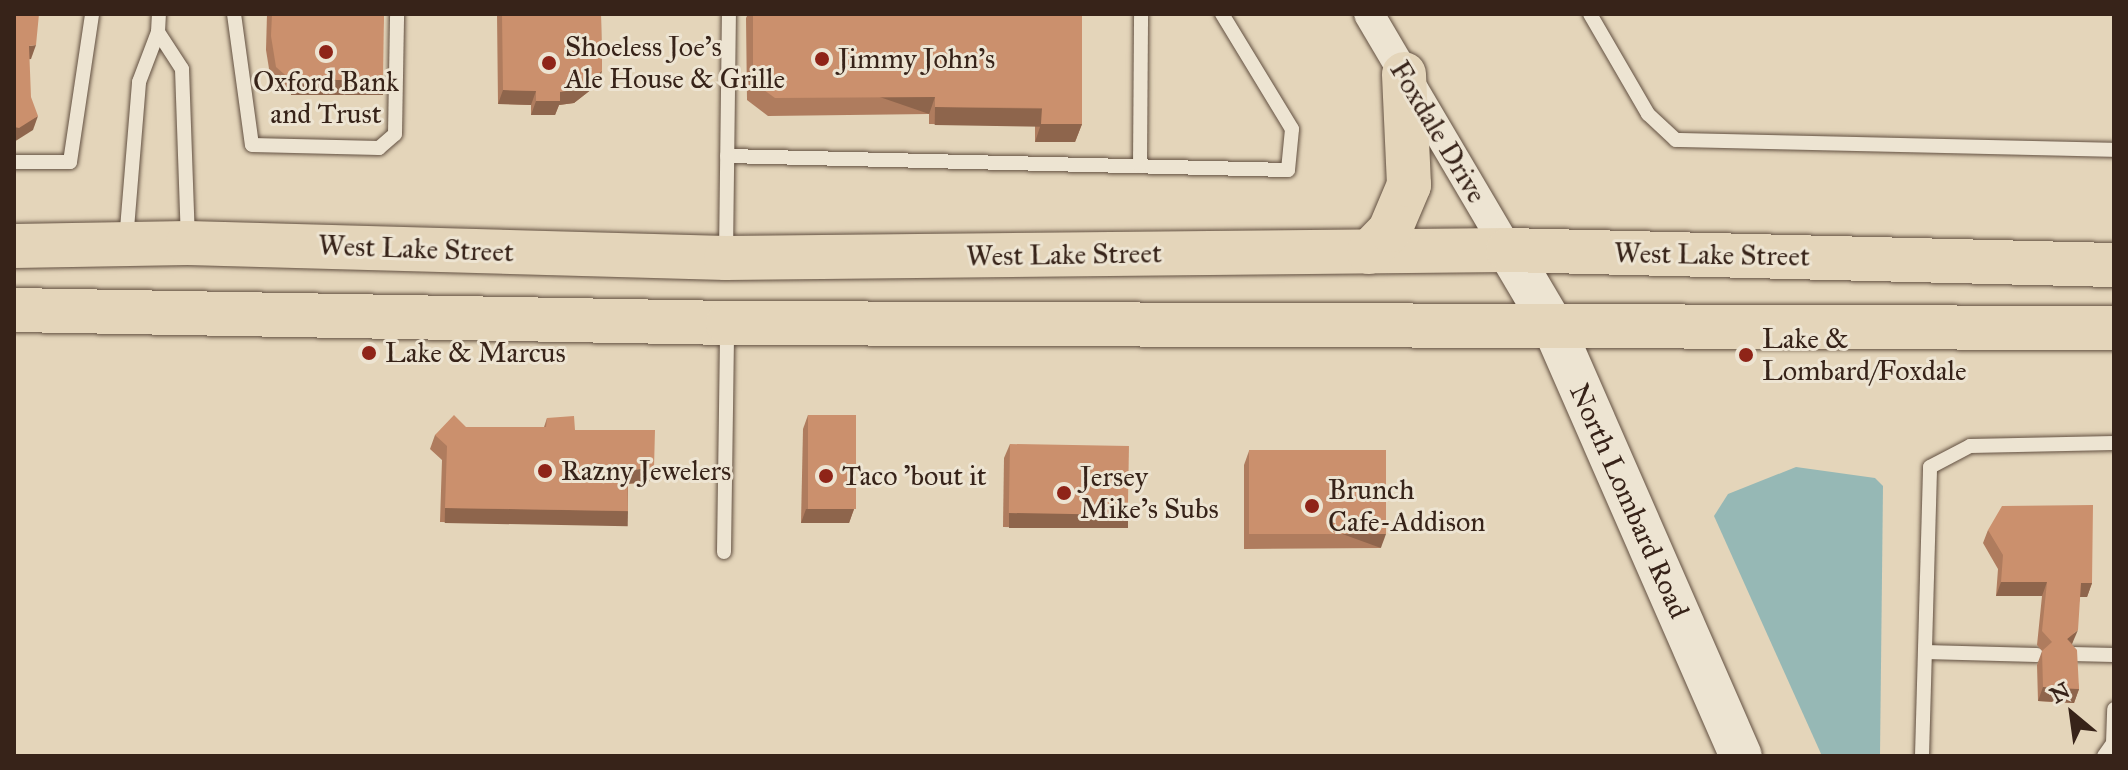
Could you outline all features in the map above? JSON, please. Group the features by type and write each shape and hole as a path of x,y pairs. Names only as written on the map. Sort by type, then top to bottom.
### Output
{"main road":[{"path":"1369,252 1390,230 1409,185 1404,74"},
{"name":"West Lake Street","path":"14,246 188,243 726,258 1508,250 2114,265"},
{"path":"14,310 728,323 2114,328"}],"street":[{"name":"Foxdale Drive","path":"1369,14 1508,250"},
{"name":"North Lombard Road","path":"1508,250 1553,326 1741,756"}],"lane":[{"path":"14,162 70,162 92,14"},
{"path":"126,245 139,82 158,32 159,14"},
{"path":"234,14 252,145 379,148 395,134 397,14"},
{"path":"726,258 729,14"},
{"path":"1140,166 1141,14"},
{"path":"727,156 1288,170 1292,129 1222,14"},
{"path":"1590,14 1648,114 1676,140 2114,150"},
{"path":"158,32 182,69 188,243"},
{"path":"724,552 728,323"},
{"path":"1922,756 1930,467 1970,446 2114,443"},
{"path":"1925,652 2037,655"},
{"path":"2072,654 2114,655"},
{"path":"2104,756 2113,743 2114,709"}],"water":[{"path":"1796,467 1875,478 1883,486 1880,756 1822,756 1714,516 1728,494"}],"building":[{"path":"14,14 39,14 36,45 29,46 31,97 38,116 19,128 14,127"},
{"name":"Oxford Bank and Trust","path":"272,14 384,14 383,80 291,80 276,67 271,36"},
{"name":"Shoeless Joe's Ale House & Grille","path":"502,14 601,14 602,71 579,89 560,92 560,101 536,101 536,91 503,90"},
{"path":"753,14 1082,14 1082,124 1041,124 1042,108 935,107 935,97 775,98 753,82"},
{"name":"Razny Jewelers","path":"454,415 466,427 546,427 547,418 574,416 575,430 655,430 654,468 627,470 628,511 445,508 447,446 435,435"},
{"name":"Taco 'bout it","path":"808,415 856,415 856,509 808,509"},
{"name":"Jersey Mike's Subs","path":"1010,444 1129,446 1128,515 1009,513"},
{"name":"Brunch Cafe-Addison","path":"1249,450 1386,450 1386,534 1249,534"},
{"path":"2093,505 2092,583 2081,583 2078,630 2067,639 2077,650 2079,689 2043,687 2042,651 2052,642 2042,631 2047,582 2001,582 2003,555 1988,530 2002,506"}],"place":[{"name":"Oxford Bank and Trust","path":"326,52"},
{"name":"Jimmy John's","path":"822,59"},
{"name":"Shoeless Joe's Ale House & Grille","path":"549,63"},
{"name":"Lake & Marcus","path":"369,353"},
{"name":"Lake & Lombard/Foxdale","path":"1746,355"},
{"name":"Razny Jewelers","path":"545,471"},
{"name":"Taco 'bout it","path":"826,476"},
{"name":"Jersey Mike's Subs","path":"1064,493"},
{"name":"Brunch Cafe-Addison","path":"1312,506"}]}
